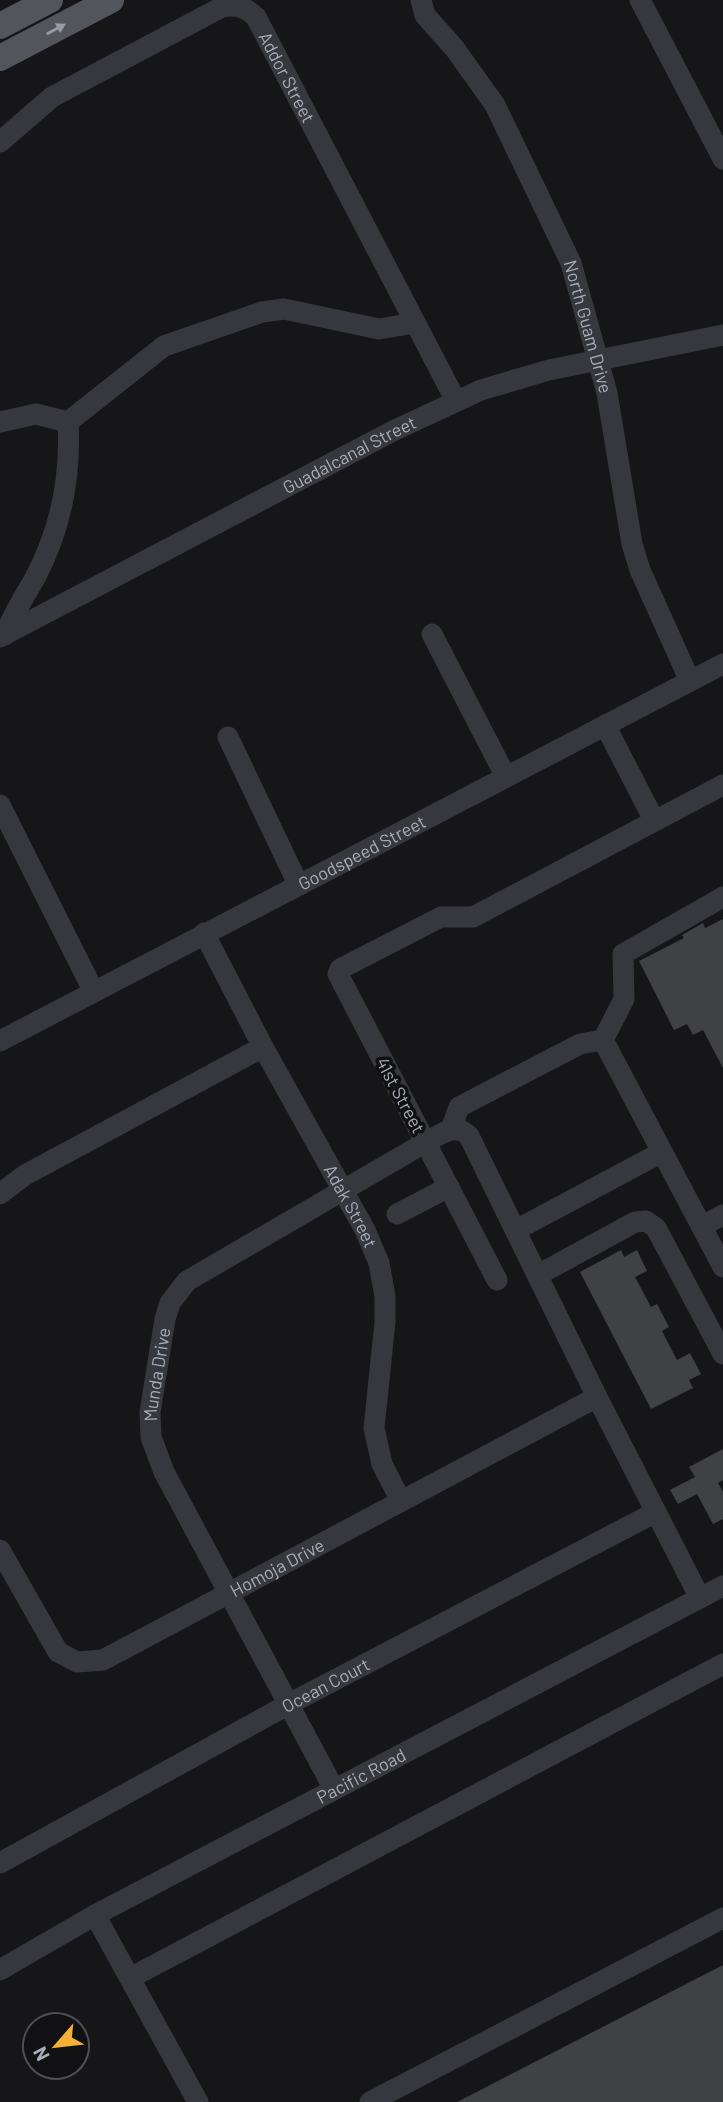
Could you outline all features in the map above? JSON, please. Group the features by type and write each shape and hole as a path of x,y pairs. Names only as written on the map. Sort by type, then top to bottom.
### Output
{"main road":[{"path":"0,26 50,0"},
{"path":"0,58 111,0"}],"street":[{"name":"North Guam Drive","path":"421,0 425,15 474,75 510,134 571,263 615,433 636,557 690,681"},
{"path":"639,0 723,159"},
{"name":"Addor Street","path":"0,142 25,118 64,90 222,7 239,6 247,9 256,17 456,401"},
{"path":"68,422 164,346 262,312 285,309 379,328 415,323"},
{"name":"Guadalcanal Street","path":"2,636 456,401 517,379 723,335"},
{"path":"0,422 36,414 68,422"},
{"path":"2,636 36,576 60,517 70,462 68,422"},
{"path":"432,634 506,777"},
{"name":"Goodspeed Street","path":"0,1041 723,664"},
{"path":"605,725 654,820 723,785"},
{"path":"228,737 298,884"},
{"path":"0,805 94,992"},
{"name":"41st Street","path":"654,820 472,917 441,917 340,970 338,974 426,1142 451,1129 458,1129 469,1136 597,1398 700,1598"},
{"path":"603,1040 624,999 622,954 723,897"},
{"name":"Adak Street","path":"204,933 373,1247 383,1279 385,1322 374,1428 382,1464 401,1501"},
{"path":"451,1129 459,1107 580,1044 603,1040"},
{"path":"603,1040 723,1266"},
{"path":"0,1194 25,1175 263,1047"},
{"path":"426,1142 497,1280"},
{"name":"Munda Drive","path":"334,1789 164,1472 151,1437 150,1412 165,1319 177,1292 196,1275 426,1142"},
{"path":"516,1230 662,1152"},
{"path":"397,1214 449,1187"},
{"path":"702,1226 723,1215"},
{"path":"538,1275 635,1222 646,1221 656,1228 723,1354"},
{"name":"Homoja Drive","path":"0,1550 52,1646 68,1660 103,1661 597,1398"},
{"name":"Ocean Court","path":"0,1863 289,1704 656,1512"},
{"name":"Pacific Road","path":"2,1965 723,1586"},
{"path":"130,1978 723,1664"},
{"path":"95,1915 198,2102"},
{"path":"370,2102 723,1918"}],"building":[{"path":"723,919 723,1068 703,1030 693,1035 687,1024 674,1030 639,961 684,938 682,935 703,923 705,928"},
{"path":"621,1250 624,1257 637,1250 647,1271 635,1277 651,1307 657,1304 669,1327 662,1331 677,1360 690,1353 701,1374 689,1380 693,1388 651,1409 580,1272"},
{"path":"723,1449 723,1480 718,1483 723,1492 723,1519 713,1524 697,1494 678,1504 670,1490 695,1477 689,1467"},
{"path":"723,1965 723,2102 457,2102"}]}
